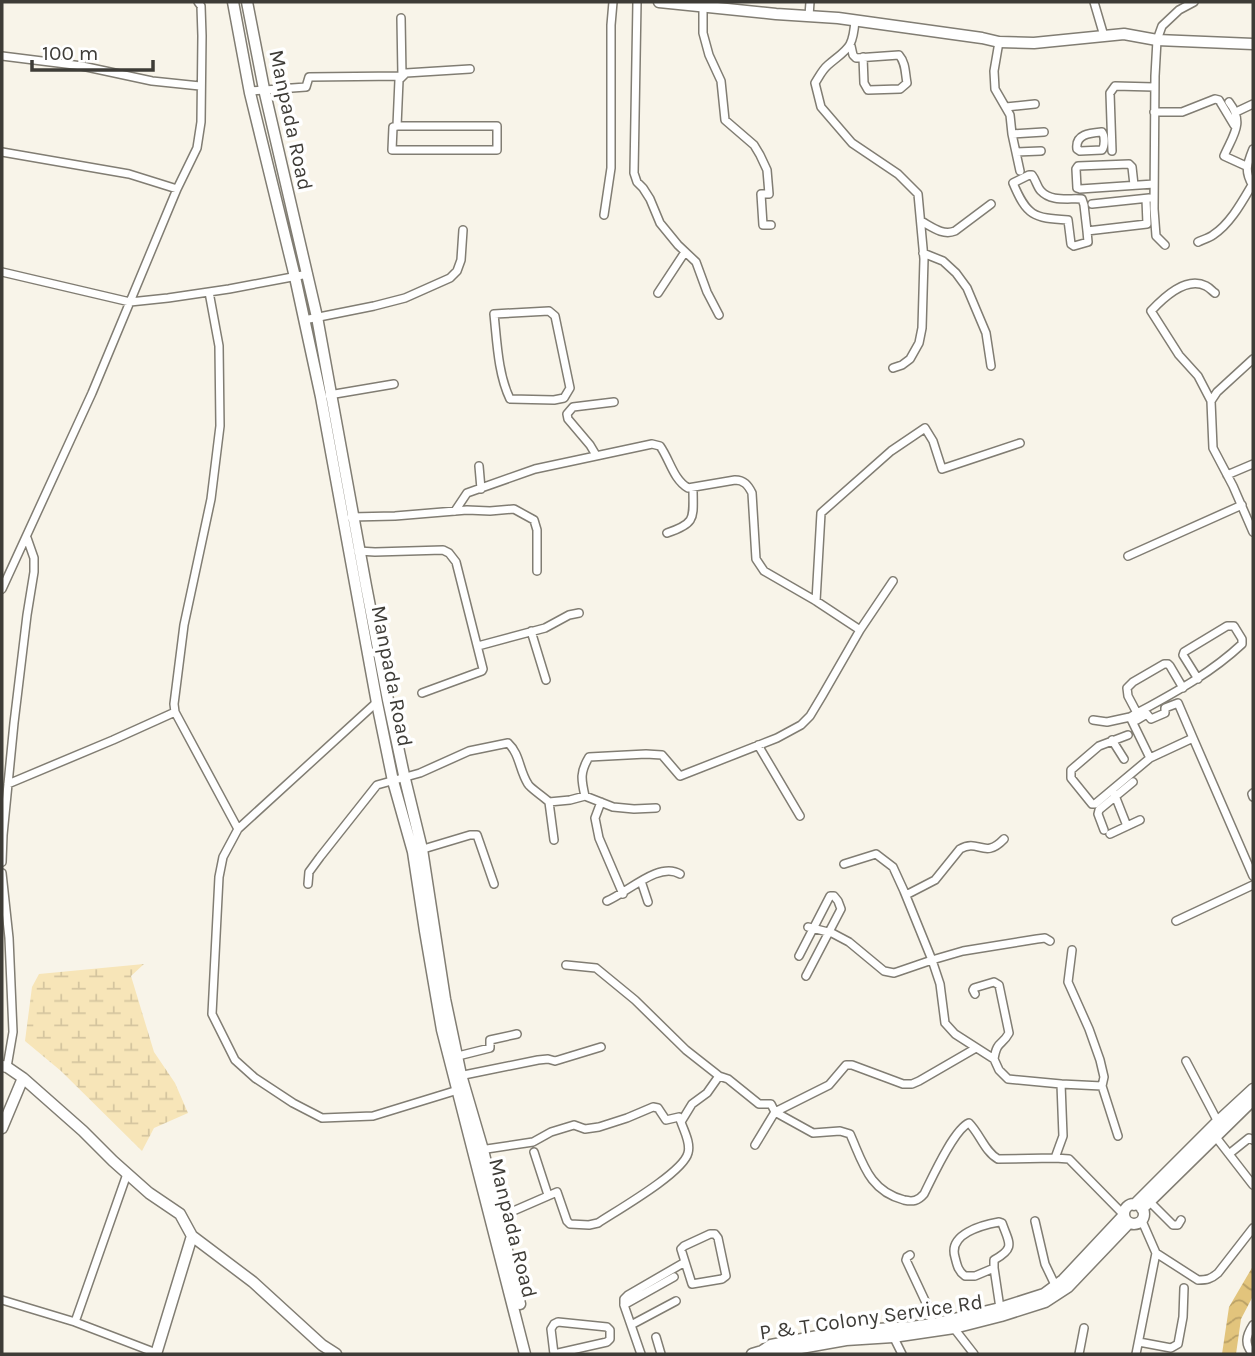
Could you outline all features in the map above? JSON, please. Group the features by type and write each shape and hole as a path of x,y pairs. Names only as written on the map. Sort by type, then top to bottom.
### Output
{"street":[{"path":"3,584 27,538 92,393 177,189 197,148 201,122 202,36 201,6 198,2"},
{"name":"Manpada Road","path":"233,2 250,91 354,516 354,552"},
{"name":"Manpada Road","path":"247,2 264,89 317,317 342,518 354,552 382,701 418,850 453,1058 508,1270 525,1347 531,1354"},
{"path":"604,215 611,168 613,2"},
{"path":"637,2 634,173 637,182 650,199 660,223 695,262 719,315"},
{"path":"659,2 855,20 999,42 1034,43 1124,34 1157,40 1253,44"},
{"path":"809,16 810,2"},
{"path":"1094,2 1104,36"},
{"path":"1087,231 1147,224 1154,184 1157,40 1162,26 1179,10 1194,2"},
{"path":"704,7 703,33 709,55 721,81 725,120 754,145 767,170 769,194 761,194 763,225 771,225"},
{"path":"401,18 402,76"},
{"path":"855,20 851,46 853,55 856,58 863,57 899,55 903,59 907,83 900,89 868,90 864,83 863,57"},
{"path":"999,42 995,89 1010,116 1020,171"},
{"path":"851,46 825,67 815,83 821,107 852,143 898,174 918,194 923,253 922,328 919,343 910,359 892,368"},
{"path":"2,56 82,66 152,81 200,86"},
{"path":"397,125 497,127 496,150 392,150 393,127 397,125 399,80 402,76 406,73 470,69"},
{"path":"250,91 306,87 309,77 402,76"},
{"path":"1112,151 1108,140 1112,88 1154,87"},
{"path":"1154,112 1192,110 1215,99 1219,100 1234,125"},
{"path":"1236,112 1252,101"},
{"path":"1229,102 1236,112 1238,122 1224,156 1246,166"},
{"path":"1006,107 1035,104"},
{"path":"1012,134 1044,132"},
{"path":"1198,242 1214,235 1240,206 1253,186 1246,166 1253,149"},
{"path":"1016,152 1041,151"},
{"path":"2,152 129,174 177,189"},
{"path":"1134,186 1129,163 1078,166 1076,169 1078,189 1134,186 1154,184"},
{"path":"1032,175 1038,188 1050,197 1082,199 1087,231 1088,242 1072,245 1068,220 1051,220 1031,213 1013,183 1032,175"},
{"path":"1092,204 1150,198"},
{"path":"1150,198 1156,236 1165,245"},
{"path":"921,222 945,234 950,233 991,204"},
{"path":"304,320 405,298 450,278 457,271 461,260 463,230"},
{"path":"658,293 685,252"},
{"path":"923,253 943,261 967,288 986,333 991,366"},
{"path":"2,272 130,302 209,292 308,274"},
{"path":"1215,293 1205,285 1189,285 1173,290 1152,311 1179,355 1198,376 1211,401 1213,449 1253,533"},
{"path":"209,292 219,346 220,426 211,499 184,625 174,704 175,712 238,829"},
{"path":"549,311 555,316 570,388 564,398 554,400 510,399 499,359 494,314 549,311"},
{"path":"1211,401 1217,392 1253,359"},
{"path":"326,396 394,384"},
{"path":"596,455 567,414 573,407 614,402"},
{"path":"816,601 821,513 891,452 925,428 933,441 942,469 1020,443"},
{"path":"455,511 467,493 535,469 652,444 660,446 683,486 693,488 735,480 741,480 748,485 752,493 756,559 759,566 860,630"},
{"path":"1227,475 1253,464"},
{"path":"479,466 481,489"},
{"path":"667,533 681,528 691,520 693,488"},
{"path":"1128,556 1241,505"},
{"path":"342,518 514,509 534,520 537,530 537,571"},
{"path":"2,862 25,629 34,572 34,558 27,538"},
{"path":"354,552 443,550 456,562 483,666 482,671 422,693"},
{"path":"585,796 583,768 589,757 662,755 680,776 801,725 810,716 860,630 893,581"},
{"path":"478,646 545,628 569,615 579,613"},
{"path":"1093,720 1107,722 1134,715 1198,679 1224,661 1242,643 1234,626 1227,626 1184,652 1183,655 1198,679"},
{"path":"531,631 546,680"},
{"path":"1151,757 1134,715 1127,688 1164,664 1170,666 1183,688"},
{"path":"382,701 238,829 223,857 219,877 212,1014 234,1060 293,1103 322,1118 373,1116 461,1089"},
{"path":"1151,757 1137,722 1138,718 1147,714 1151,719 1166,713 1165,708 1178,703 1253,876"},
{"path":"8,784 175,712"},
{"path":"1128,735 1094,749 1070,773 1071,778 1093,804 1133,782"},
{"path":"1140,820 1107,832 1098,812 1151,757 1193,738"},
{"path":"1112,740 1124,759"},
{"path":"308,884 309,872 377,785 420,774 469,751 508,743 514,749 528,786 541,793 549,802 554,840"},
{"path":"758,745 800,816"},
{"path":"1114,793 1127,826"},
{"path":"549,802 585,796 613,807 656,808"},
{"path":"601,802 594,818 599,838 623,894"},
{"path":"418,850 477,835 494,884"},
{"path":"906,895 935,880 960,849 971,845 985,850 998,845 1004,839"},
{"path":"844,864 876,854 893,867 932,960 940,984 945,1023 955,1034 994,1059 999,1070 1009,1079 1102,1086"},
{"path":"607,901 664,871 671,870 680,874"},
{"path":"2,873 9,938 6,970 13,1032 5,1066 23,1078 149,1193 180,1214 192,1236 253,1282 336,1354"},
{"path":"641,881 648,902"},
{"path":"1176,921 1253,885"},
{"path":"799,956 811,927 832,895 841,909 806,976"},
{"path":"811,927 849,942 884,971 894,973 964,951 1045,938 1050,941"},
{"path":"1072,950 1068,982 1100,1060 1104,1077 1102,1086 1118,1136"},
{"path":"566,965 596,968 635,1000 687,1050 759,1104 771,1104 775,1112 813,1133 840,1131 850,1134 872,1181 895,1198 912,1202 924,1194 960,1129 969,1123 992,1155 998,1159 1069,1159 1127,1219 1136,1224 1142,1209 1253,1089"},
{"path":"975,994 974,988 994,982 999,985 1009,1033 999,1043 994,1059"},
{"path":"453,1058 490,1048 491,1040 517,1034"},
{"path":"457,1076 538,1060 555,1061 601,1047"},
{"path":"755,1144 775,1112 829,1085 846,1065 903,1084 912,1084 976,1048"},
{"path":"1186,1061 1229,1154 1253,1185"},
{"path":"681,1122 692,1104 707,1093 719,1076"},
{"path":"2,1128 23,1078"},
{"path":"1055,1158 1063,1136 1061,1084"},
{"path":"1142,1209 1217,1129 1253,1100"},
{"path":"478,1150 533,1142 551,1132 574,1125 585,1129 599,1126 653,1107 658,1108 666,1120 679,1117 688,1140 688,1154 683,1163 663,1181 597,1223 570,1224 559,1194 554,1192 511,1212 494,1216"},
{"path":"1229,1154 1248,1138 1253,1140"},
{"path":"534,1152 548,1195"},
{"path":"75,1322 127,1174"},
{"path":"974,1354 952,1324 1044,1294 1056,1287 1127,1219 1128,1207 1142,1209 1173,1225 1178,1225 1181,1220"},
{"path":"1136,1354 1156,1253 1142,1209"},
{"name":"P & T Colony Service Rd","path":"757,1353 789,1352 846,1340 952,1324 1029,1307 1059,1294 1068,1287 1127,1219"},
{"path":"1035,1221 1045,1264 1056,1287"},
{"path":"994,1268 975,1276 965,1276 959,1271 953,1252 956,1242 966,1233 999,1222 1002,1223 1010,1243 1004,1254 995,1260 1000,1308"},
{"path":"1156,1253 1198,1280 1206,1280 1218,1273 1253,1228"},
{"path":"715,1234 726,1276 692,1284 685,1262 681,1250 683,1247 715,1234"},
{"path":"2,1300 75,1322 156,1354 192,1236"},
{"path":"909,1255 906,1260 926,1302 934,1327"},
{"path":"641,1354 624,1299 685,1262"},
{"path":"624,1305 674,1277"},
{"path":"1139,1342 1171,1348 1178,1344 1184,1288"},
{"path":"631,1325 676,1301"},
{"path":"558,1322 607,1327 610,1330 610,1339 607,1342 554,1354 551,1329 558,1322"},
{"path":"1253,1325 1246,1340 1253,1354"},
{"path":"1079,1354 1084,1328"},
{"path":"757,1353 771,1345 844,1331 893,1333 902,1354"},
{"path":"656,1337 661,1354"}],"green space":[{"path":"144,964 131,976 154,1052 175,1083 188,1113 154,1128 142,1151 61,1071 25,1041 32,987 39,974"}],"water":[{"path":"1253,1266 1253,1296 1241,1319 1236,1354 1222,1354 1229,1307"}]}
